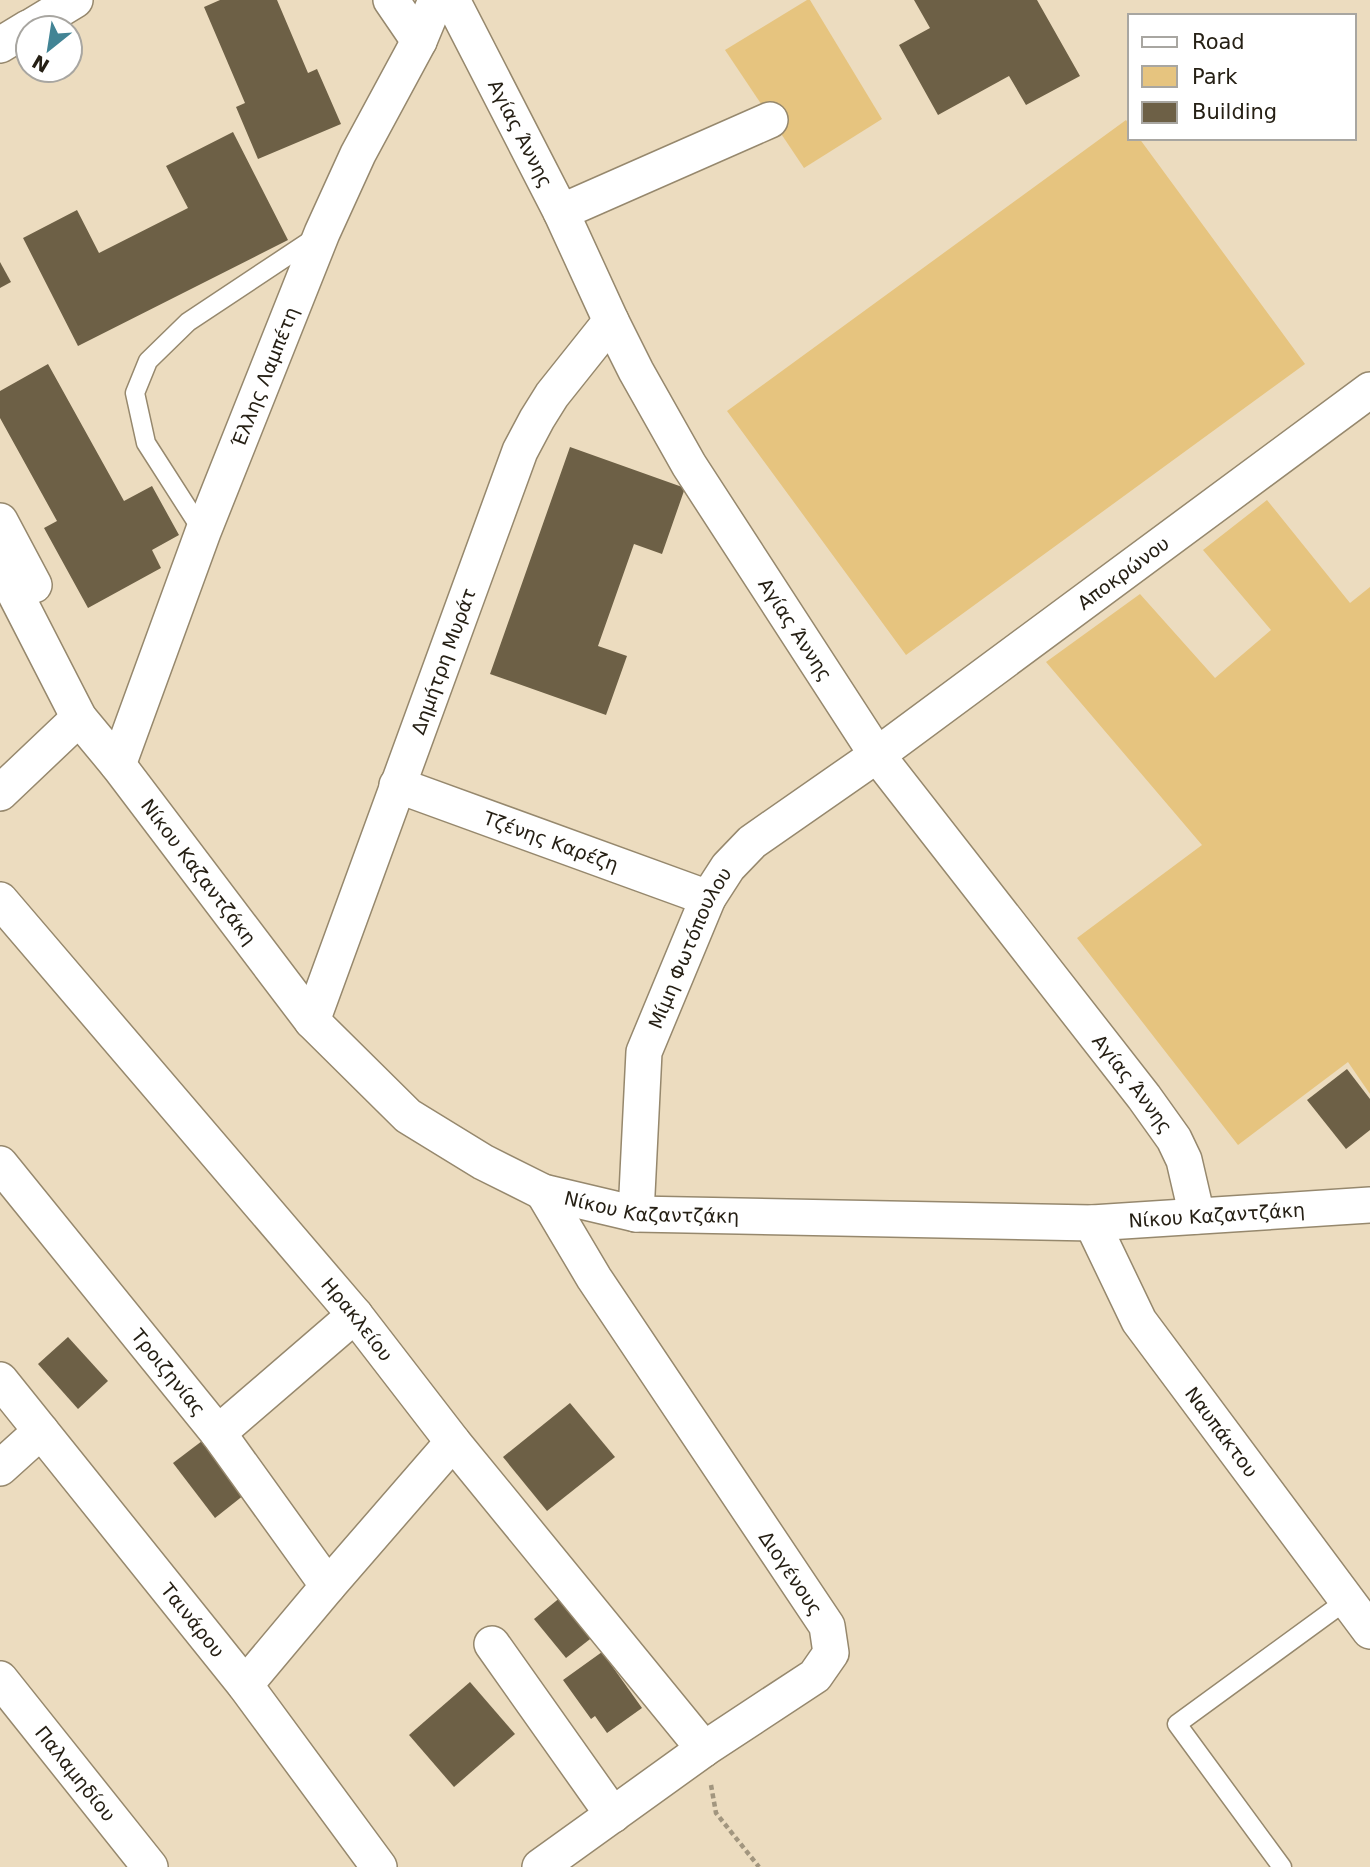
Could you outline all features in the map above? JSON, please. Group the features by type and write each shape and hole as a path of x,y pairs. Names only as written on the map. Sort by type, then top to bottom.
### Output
{"street":[{"path":"52,14 75,0"},
{"path":"391,0 419,41"},
{"name":"Έλλης Λαμπέτη","path":"118,765 203,532 322,233 358,154 419,41 436,0"},
{"name":"Αγίας Άννης","path":"452,0 561,212 611,320 689,465 877,755 1174,1139 1184,1160 1197,1216"},
{"path":"561,212 770,120"},
{"name":"Δημήτρη Μυράτ","path":"312,1021 520,451 552,395 611,320"},
{"name":"Αποκρώνου","path":"877,755 1370,390"},
{"name":"Νίκου Καζαντζάκη","path":"0,522 105,721 118,765"},
{"name":"Νίκου Καζαντζάκη","path":"0,564 79,718 118,765 312,1021 408,1116 483,1162 543,1192 636,1214 1092,1223 1370,1205"},
{"path":"0,793 79,718"},
{"name":"Μίμη Φωτόπουλου","path":"636,1214 644,1052 708,898 728,867 752,842 877,755"},
{"name":"Τζένης Καρέζη","path":"397,785 708,898"},
{"name":"Ηρακλείου","path":"0,900 355,1315 453,1442 704,1749"},
{"name":"Τροιζηνίας","path":"0,1164 218,1433 328,1586"},
{"name":"Διογένους","path":"540,1867 704,1749 815,1676 831,1653 827,1626 594,1279 543,1192"},
{"name":"Ναυπάκτου","path":"1092,1223 1139,1321 1370,1631"},
{"path":"218,1433 355,1315"},
{"name":"Ταινάρου","path":"0,1380 245,1685 379,1867"},
{"path":"0,1468 41,1431"},
{"path":"245,1685 453,1442"},
{"path":"492,1644 613,1815"},
{"name":"Παλαμηδίου","path":"0,1679 150,1867"}],"lane":[{"path":"203,532 146,443 135,393 148,360 188,322 322,233"},
{"path":"1282,1867 1177,1724 1347,1600"}],"path":[{"path":"704,1749 716,1813 759,1867"}],"green space":[{"path":"810,0 882,119 804,168 725,50"},
{"path":"1126,120 1128,140 1140,140 1305,364 906,655 727,411"},
{"path":"1267,500 1350,603 1370,587 1370,1094 1348,1062 1238,1145 1077,938 1202,845 1046,662 1140,594 1215,678 1271,630 1203,550"}],"building":[{"path":"220,0 277,0 308,73 317,69 341,124 258,159 236,107 245,103 204,7"},
{"path":"914,0 1037,0 1080,76 1026,105 1009,76 938,115 899,45 930,28"},
{"path":"233,132 288,240 78,346 23,238 77,210 99,253 188,208 166,166"},
{"path":"0,262 11,282 0,288"},
{"path":"48,364 124,501 152,486 179,535 152,550 161,568 88,608 44,528 57,521 0,418 0,391"},
{"path":"570,447 685,488 662,554 634,544 598,646 627,656 606,715 490,674"},
{"path":"1347,1069 1370,1099 1370,1130 1346,1149 1307,1100"},
{"path":"68,1337 108,1381 78,1409 38,1364"},
{"path":"570,1403 615,1457 547,1511 503,1457"},
{"path":"202,1441 244,1495 215,1518 173,1463"},
{"path":"567,1592 599,1632 566,1658 534,1619"},
{"path":"602,1652 642,1708 607,1733 595,1716 591,1719 563,1680"},
{"path":"470,1682 515,1734 454,1787 409,1735"}]}
